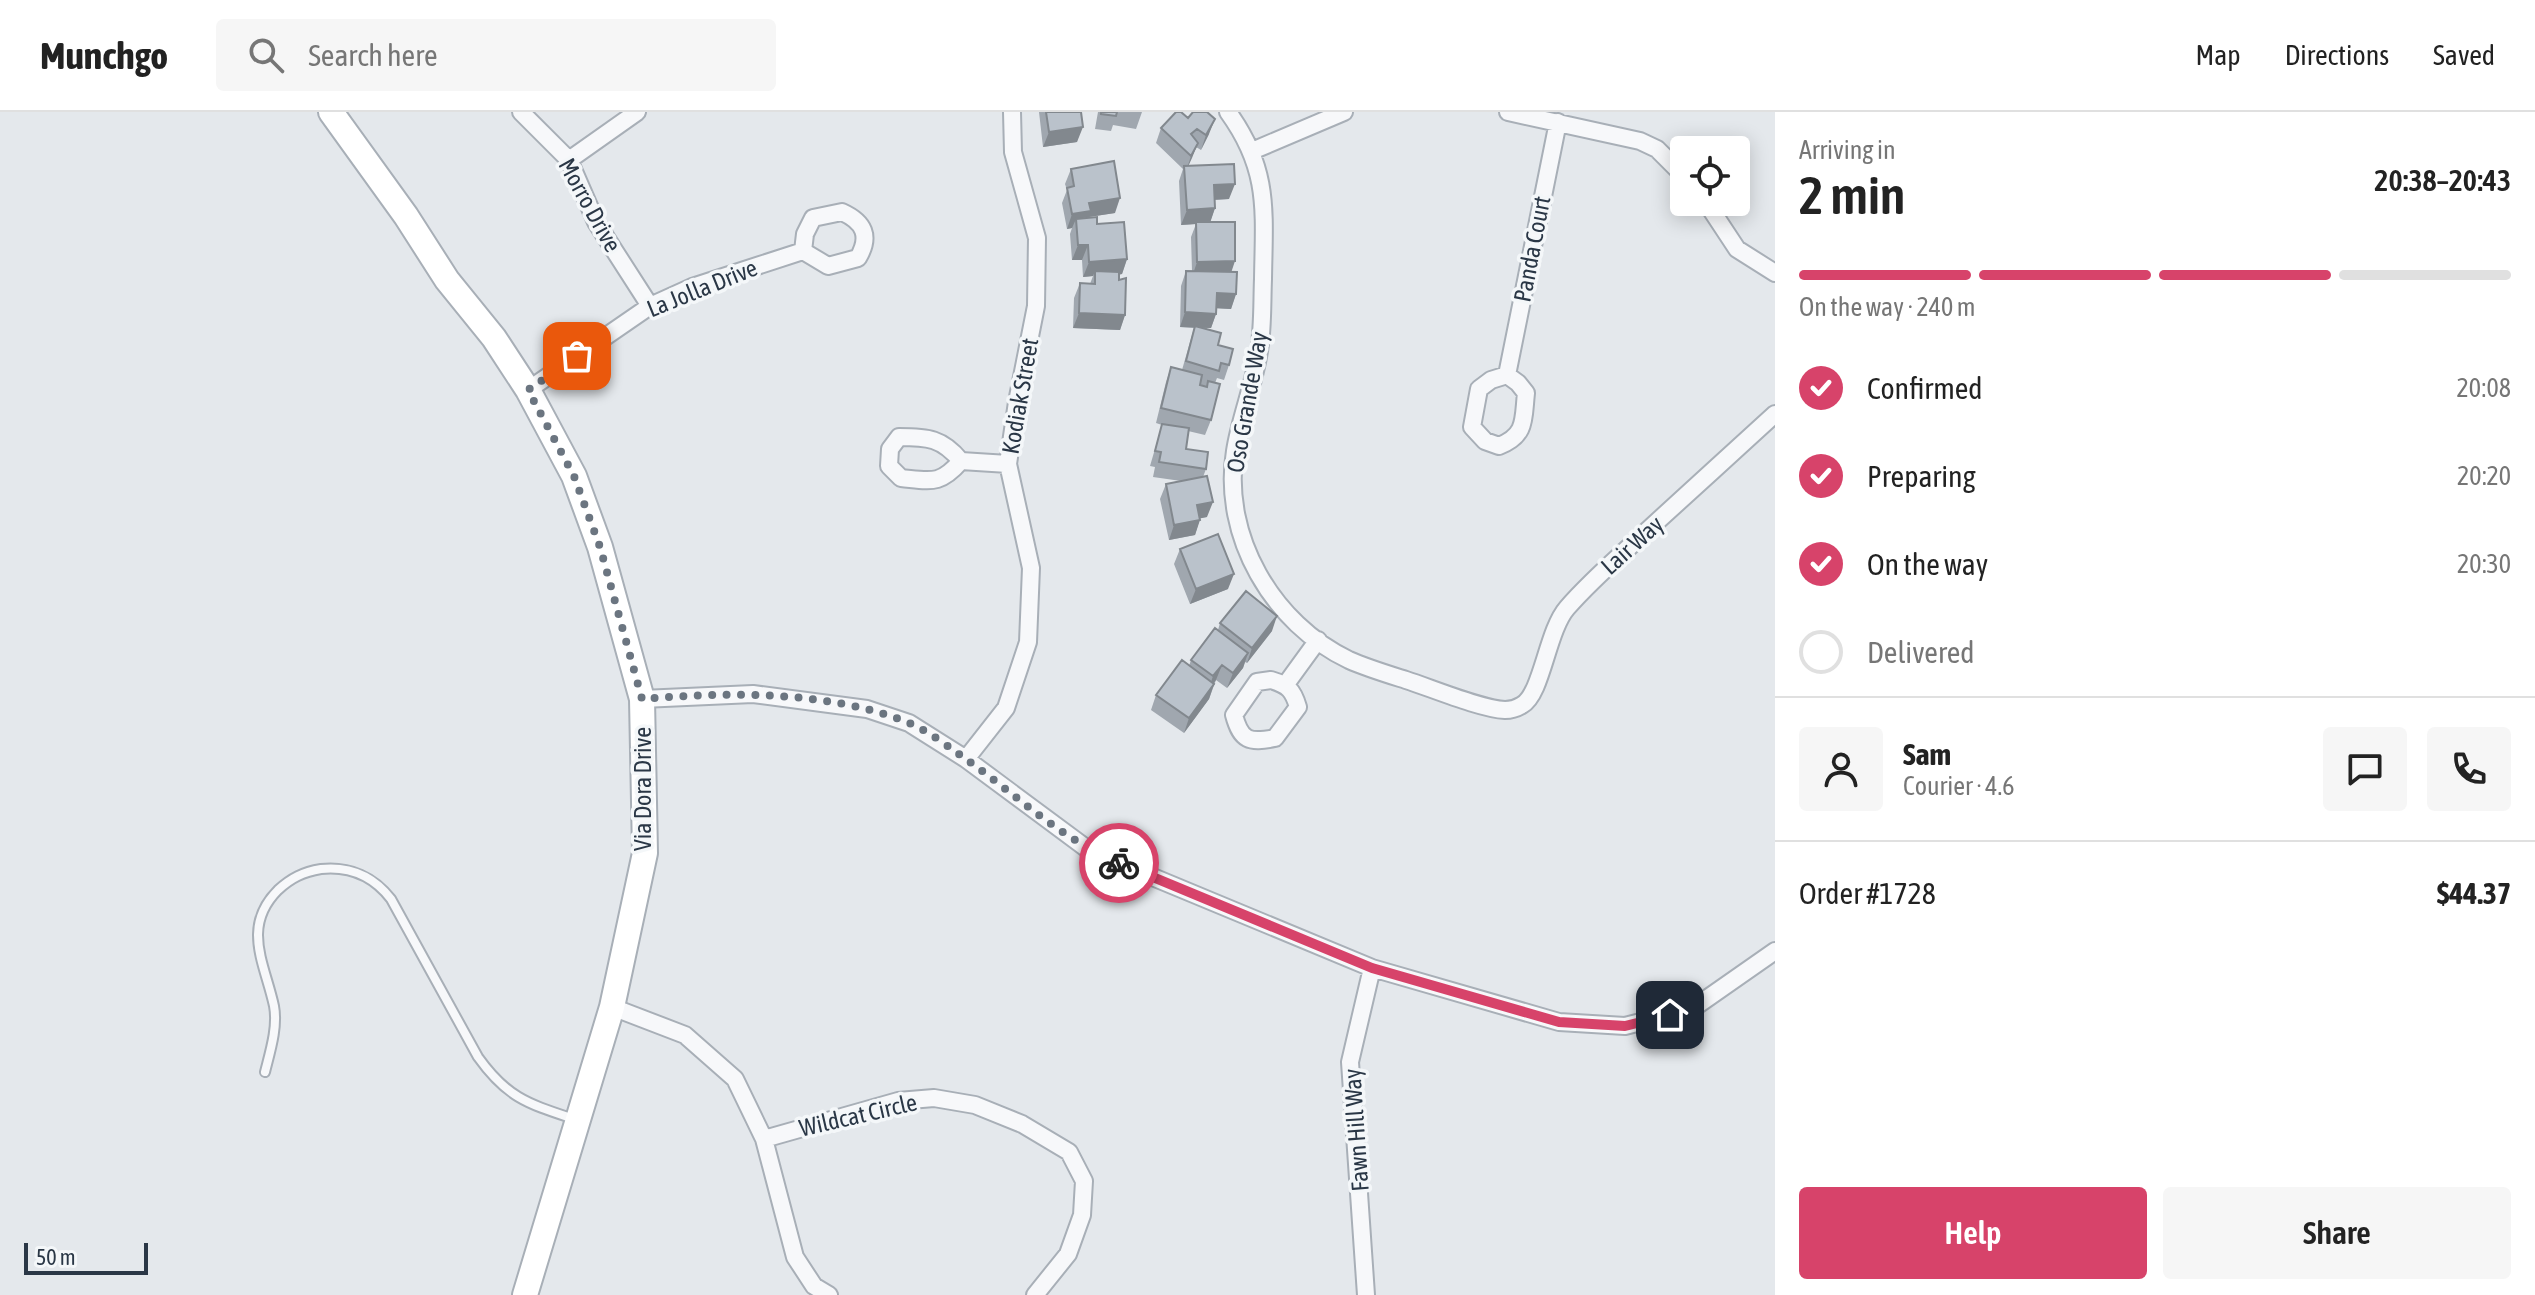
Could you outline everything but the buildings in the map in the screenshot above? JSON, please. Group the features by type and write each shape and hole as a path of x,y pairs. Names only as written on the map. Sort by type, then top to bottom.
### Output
{"street":[{"name":"Via Dora Drive","path":"331,112 406,216 447,280 494,338 528,390 574,476 600,547 642,699 645,853 612,1007 525,1295"},
{"name":"Morro Drive","path":"521,112 569,160 596,222 650,306"},
{"path":"569,160 637,112"},
{"name":"Kodiak Street","path":"966,759 1006,708 1028,642 1031,568 1008,464 1036,306 1037,238 1013,152 1012,112"},
{"name":"Oso Grande Way","path":"1228,112 1252,151 1264,198 1260,350 1235,451 1232,480 1235,510 1251,563 1296,623 1347,659 1506,710 1527,702"},
{"path":"1252,151 1344,112"},
{"path":"1508,112 1640,141 1657,149 1670,162"},
{"name":"Panda Court","path":"1507,375 1558,122"},
{"path":"1715,216 1737,249 1775,273"},
{"name":"La Jolla Drive","path":"528,390 650,306 692,287 803,251"},
{"name":"Lair Way","path":"1527,702 1535,688 1550,636 1564,611 1775,414"},
{"path":"961,461 1008,464"},
{"path":"1286,684 1318,640"},
{"path":"642,699 753,694 867,709 909,723 966,759 1090,851 1372,968 1559,1022 1625,1026 1692,1009 1775,951"},
{"name":"Fawn Hill Way","path":"1366,1295 1350,1062 1372,968"},
{"path":"612,1007 685,1035 735,1079 764,1139 795,1257 814,1286 829,1295"},
{"name":"Wildcat Circle","path":"764,1139 898,1101 934,1098 975,1105 1022,1124 1069,1152 1084,1181 1082,1215 1068,1254 1035,1295"}],"lane":[{"path":"265,1072 272,1042 274,1008 258,949 257,929 275,894 293,877 313,870 334,868 369,878 382,887 478,1057 493,1078 523,1101 577,1120"}],"way so far":[{"path":"577,356 528,390 574,476 600,547 642,699 695,694 799,698 867,709 909,723 942,742 1090,851 1119,863"}],"route":[{"path":"1119,863 1372,968 1559,1022 1625,1026 1670,1015"}]}
